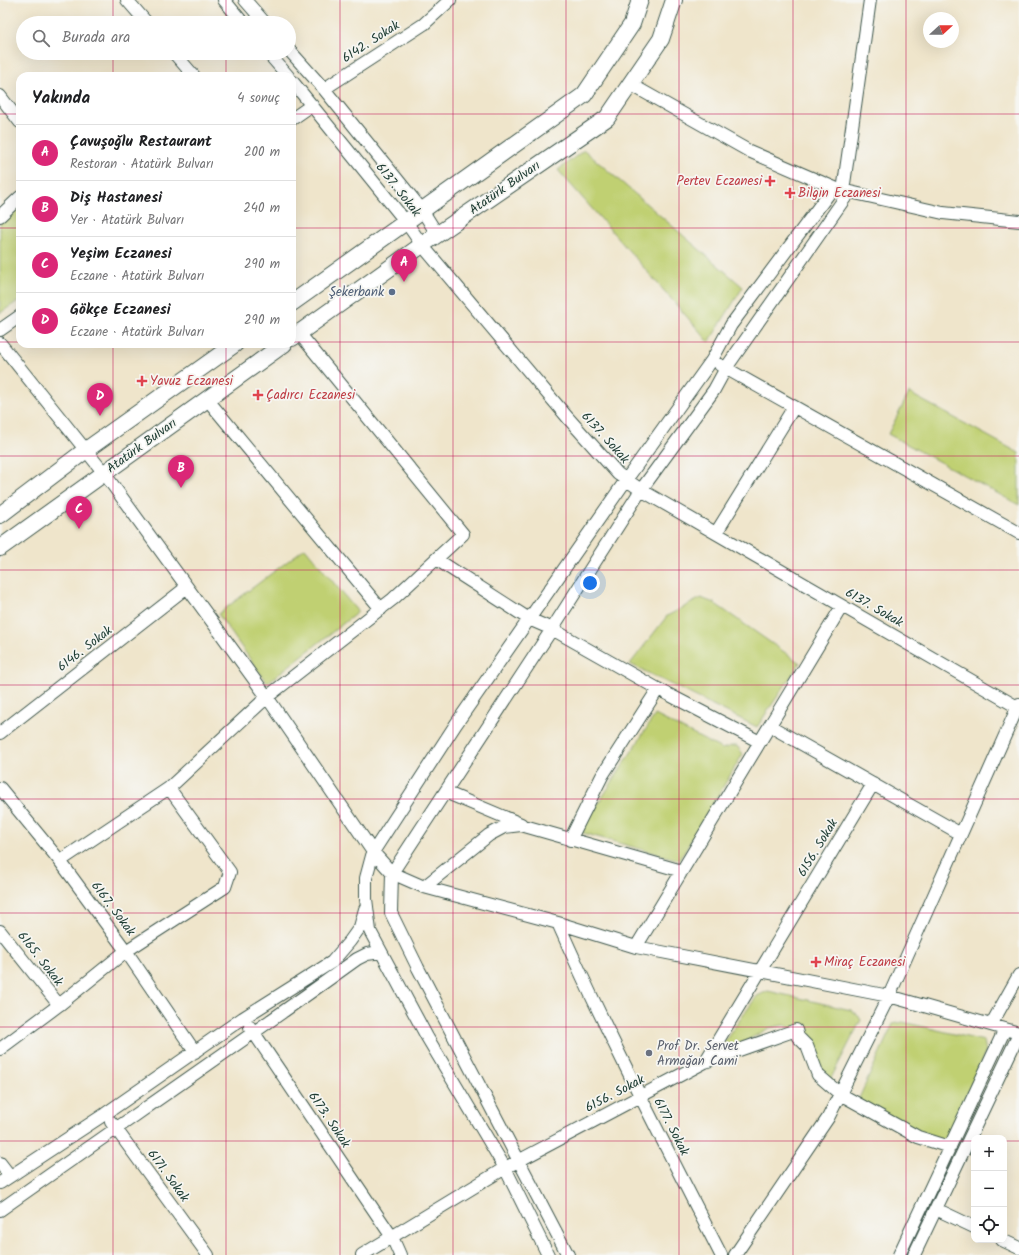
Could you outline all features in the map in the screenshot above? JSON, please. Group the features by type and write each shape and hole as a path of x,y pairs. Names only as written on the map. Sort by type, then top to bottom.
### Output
{"main road":[{"path":"296,300 584,95 632,24 640,0"},
{"name":"Atatürk Bulvarı","path":"296,335 437,234 607,118 661,39 674,0"},
{"path":"0,515 86,450 229,348"},
{"name":"Atatürk Bulvarı","path":"0,548 278,348"}],"street":[{"path":"127,0 142,16"},
{"path":"224,0 237,16"},
{"path":"245,0 259,16"},
{"name":"6142. Sokak","path":"324,89 424,24 450,0"},
{"path":"568,1255 418,968 392,913 392,873 641,490 714,390 726,368 842,190 870,0"},
{"name":"6137. Sokak","path":"296,58 324,89 422,210 437,234"},
{"path":"180,60 191,72"},
{"path":"274,60 285,72"},
{"path":"630,84 749,151 842,190 943,213 1019,221"},
{"name":"6137. Sokak","path":"296,86 406,222 422,245 568,418 618,474 641,490 1018,706"},
{"path":"0,96 16,117"},
{"path":"296,116 312,104"},
{"path":"548,1255 505,1168 427,1037 370,931 366,904 366,878 373,852 456,724 626,480 712,360 731,324 842,190"},
{"path":"0,216 16,201"},
{"path":"0,330 16,319"},
{"path":"60,862 169,788 267,697 381,609 463,534 296,335"},
{"path":"0,342 104,473 267,697 373,852 392,873 424,887 558,923 636,947 889,996 1019,1034 914,1255"},
{"path":"712,360 1019,533"},
{"path":"207,399 381,609"},
{"path":"716,533 794,407"},
{"path":"436,559 529,619 552,629 658,689 760,742"},
{"name":"6146. Sokak","path":"0,733 187,587"},
{"path":"636,947 842,606"},
{"path":"570,840 602,776 658,689"},
{"path":"735,1255 828,1118 889,996 1018,706"},
{"path":"770,726 961,834"},
{"name":"6156. Sokak","path":"362,1255 505,1168 705,1062 873,784"},
{"name":"6167. Sokak","path":"0,788 60,862 126,951 195,1052"},
{"path":"0,1049 59,1005 126,951 224,887 230,872 169,788"},
{"path":"445,792 521,825 682,871"},
{"path":"424,887 489,835 504,827 521,825"},
{"path":"0,1163 5,1179 105,1114 244,1018 332,962 360,927 366,904"},
{"name":"6177. Sokak","path":"558,923 640,1097 721,1255"},
{"name":"6165. Sokak","path":"0,931 59,1005"},
{"path":"0,1210 115,1128 254,1033 357,959 367,954 381,952"},
{"path":"991,1025 1019,975"},
{"name":"6173. Sokak","path":"244,1018 392,1237 400,1255"},
{"path":"899,1255 1005,1029"},
{"path":"705,1062 796,1030 798,1037 807,1046 818,1075 840,1094 918,1137 950,1147"},
{"name":"6171. Sokak","path":"105,1114 208,1255"},
{"path":"936,1210 971,1226"},
{"path":"1007,1242 1019,1248"}],"green space":[{"path":"584,150 743,287 709,342 558,170"},
{"path":"16,206 16,303 0,313 0,220"},
{"path":"909,393 1019,453 1019,505 888,434"},
{"path":"305,548 358,612 267,683 218,614"},
{"path":"701,598 714,603 800,663 757,727 630,664 667,616"},
{"path":"655,715 722,749 737,746 743,754 679,860 580,832"},
{"path":"768,991 851,1010 857,1014 861,1020 826,1088 798,1031 784,1025 769,1028 734,1048 724,1042 757,996"},
{"path":"903,1022 984,1041 986,1051 945,1146 855,1107 893,1024"}],"place":[{"name":"Pertev Eczanesi","path":"770,181"},
{"name":"Bilgin Eczanesi","path":"790,193"},
{"name":"Çavuşoğlu Restaurant","path":"404,282"},
{"name":"Şekerbank","path":"392,292"},
{"name":"Yavuz Eczanesi","path":"142,381"},
{"name":"Çadırcı Eczanesi","path":"258,395"},
{"name":"Gökçe Eczanesi","path":"100,416"},
{"name":"Diş Hastanesi","path":"181,488"},
{"name":"Yeşim Eczanesi","path":"79,529"},
{"name":"Miraç Eczanesi","path":"816,962"},
{"name":"Prof Dr. Servet Armağan Cami","path":"649,1053"}]}
